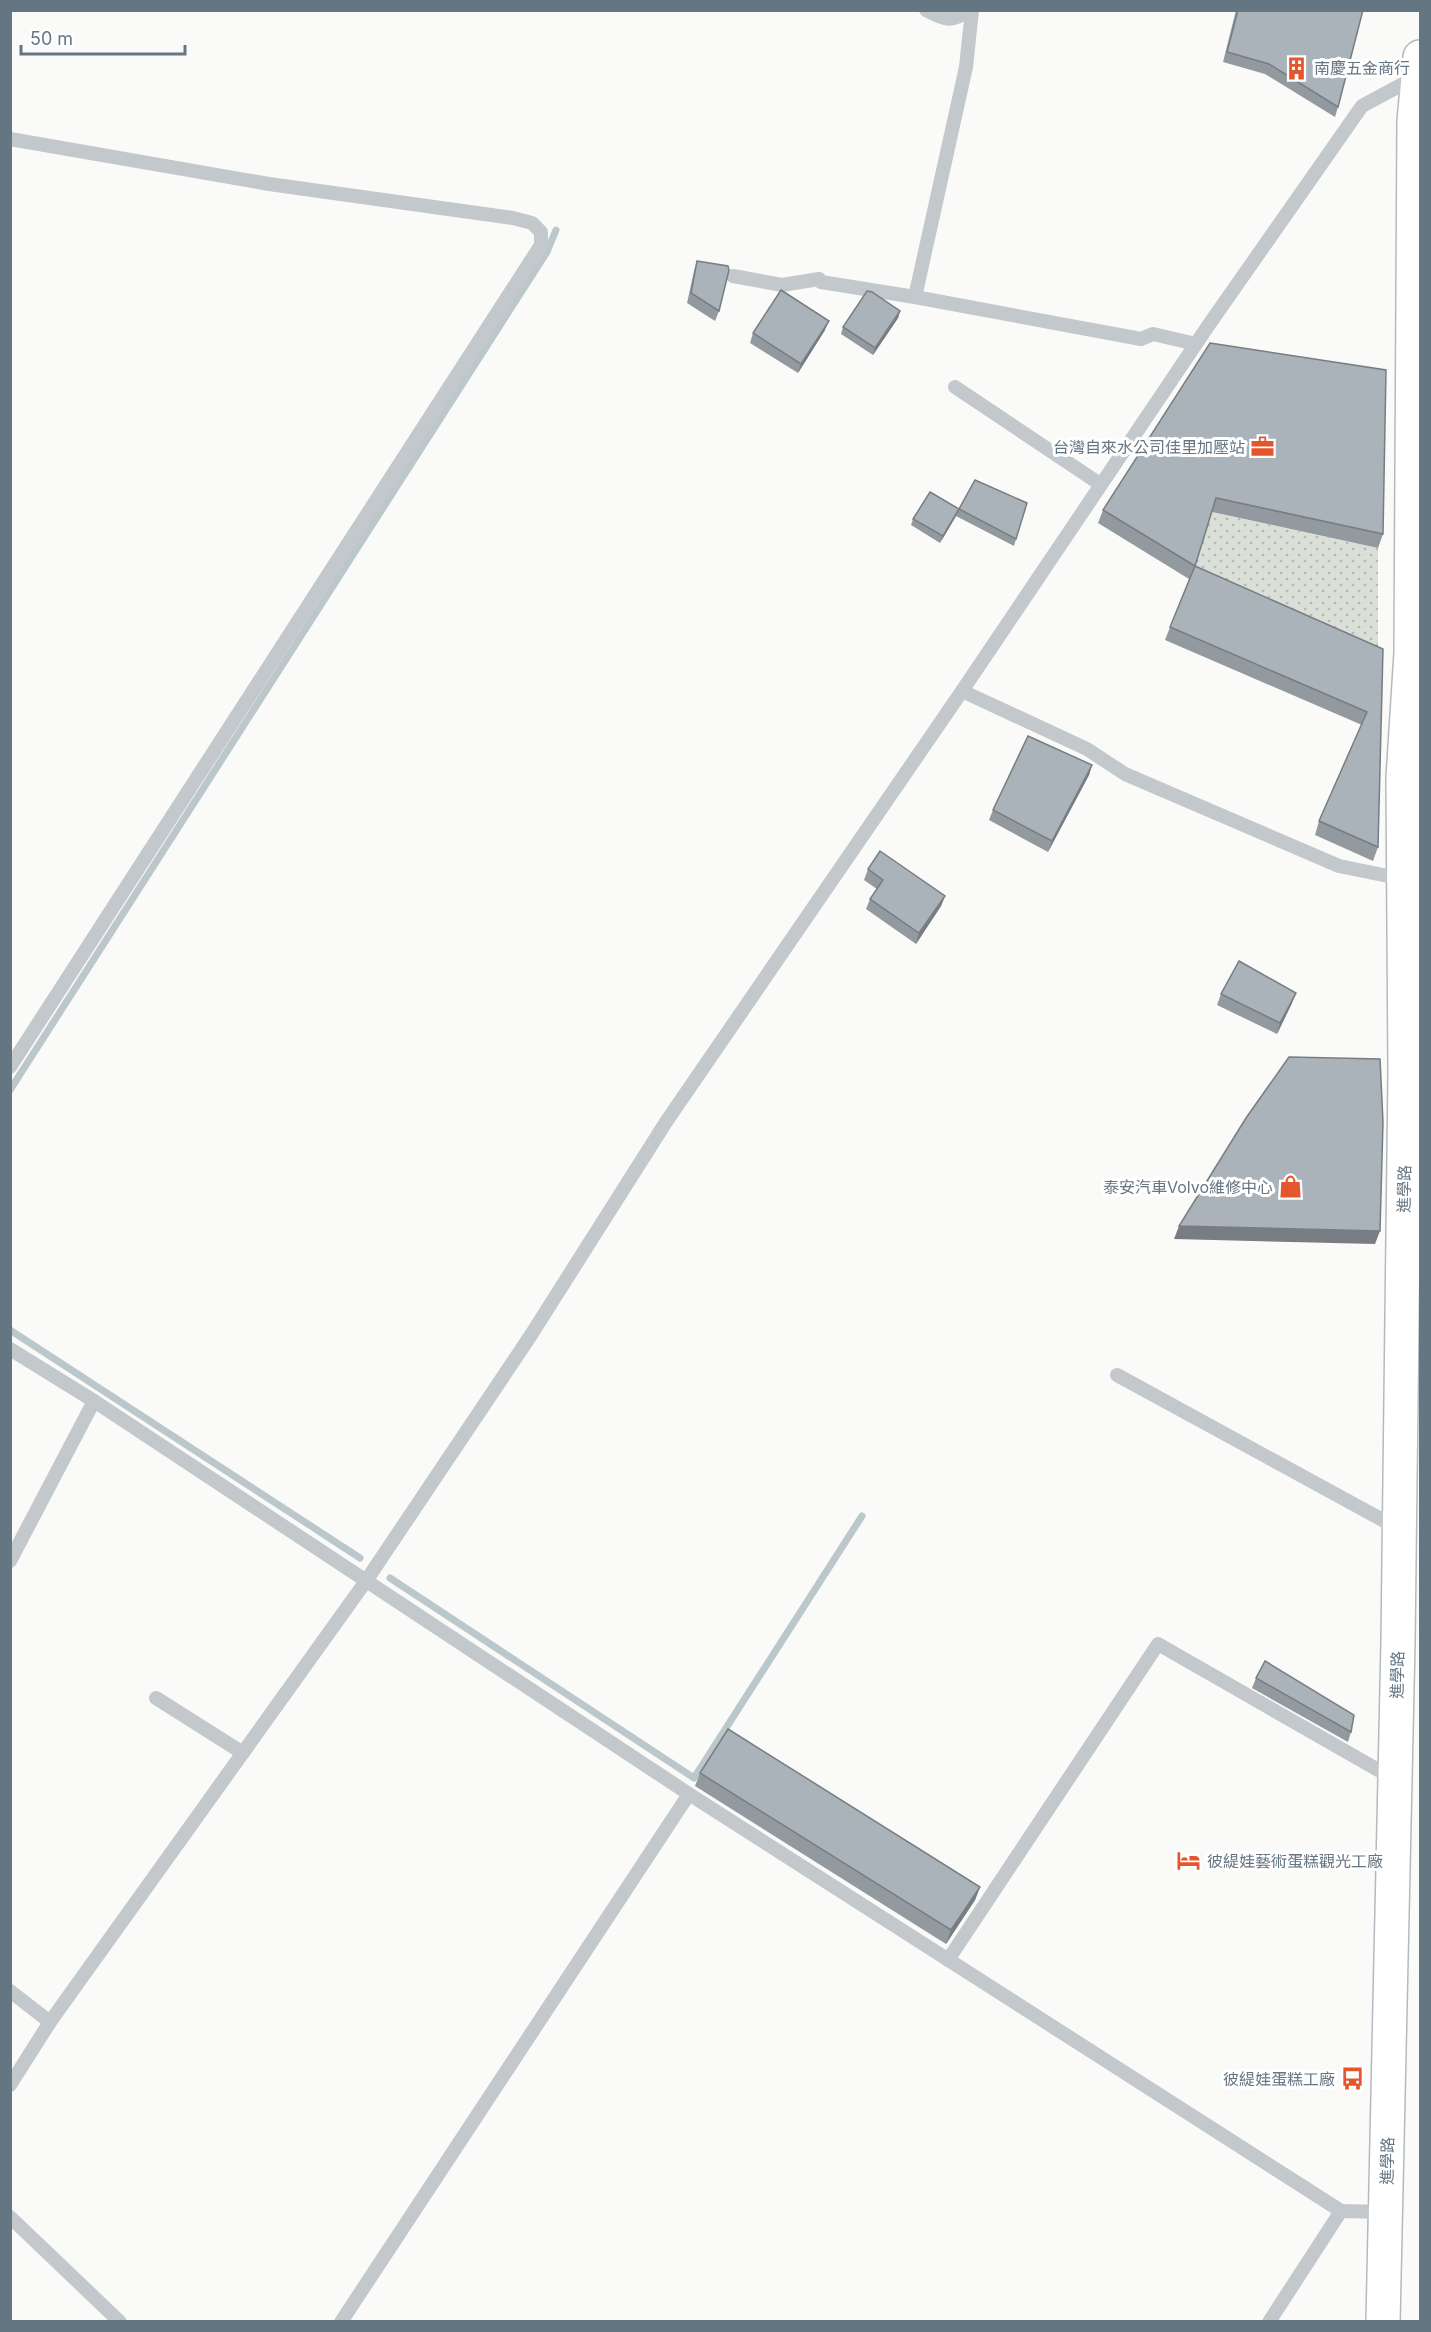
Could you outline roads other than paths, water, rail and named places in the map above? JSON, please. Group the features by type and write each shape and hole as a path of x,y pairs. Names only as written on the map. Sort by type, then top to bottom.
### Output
{"main road":[{"name":"進學路","path":"1383,2322 1395,1779 1406,1074 1403,879 1412,781 1416,653 1414,155 1419,66"}],"lane":[{"path":"926,10 946,20 953,20 970,10"},
{"path":"915,297 966,67 970,10"},
{"path":"10,2085 50,2022 366,1581 531,1335 666,1122 962,691 1100,484 1362,106 1419,66"},
{"path":"10,139 268,184 513,218 532,223 541,232 541,245 10,1066"},
{"path":"733,276 782,285 819,279 821,282 1141,339 1153,334 1196,344"},
{"path":"955,387 1100,484"},
{"path":"962,691 1087,749 1125,774 1339,866 1403,879"},
{"path":"10,1349 94,1401 689,1794 1341,2211 1386,2212"},
{"path":"1118,1375 1399,1529"},
{"path":"10,1561 94,1401"},
{"path":"948,1960 1158,1644 1395,1779"},
{"path":"156,1698 243,1753"},
{"path":"341,2322 689,1794"},
{"path":"10,1991 50,2022"},
{"path":"1269,2322 1341,2211"},
{"path":"10,2217 120,2322"}],"waterway":[{"path":"10,1090 547,252 556,230"},
{"path":"10,1330 360,1558"},
{"path":"390,1578 694,1778 862,1516"}],"place":[{"name":"南慶五金商行","path":"1296,68"},
{"name":"台灣自來水公司佳里加壓站","path":"1263,447"},
{"name":"泰安汽車Volvo維修中心","path":"1291,1187"},
{"name":"彼緹娃藝術蛋糕觀光工廠","path":"1189,1861"},
{"name":"彼緹娃蛋糕工廠","path":"1353,2079"}]}
